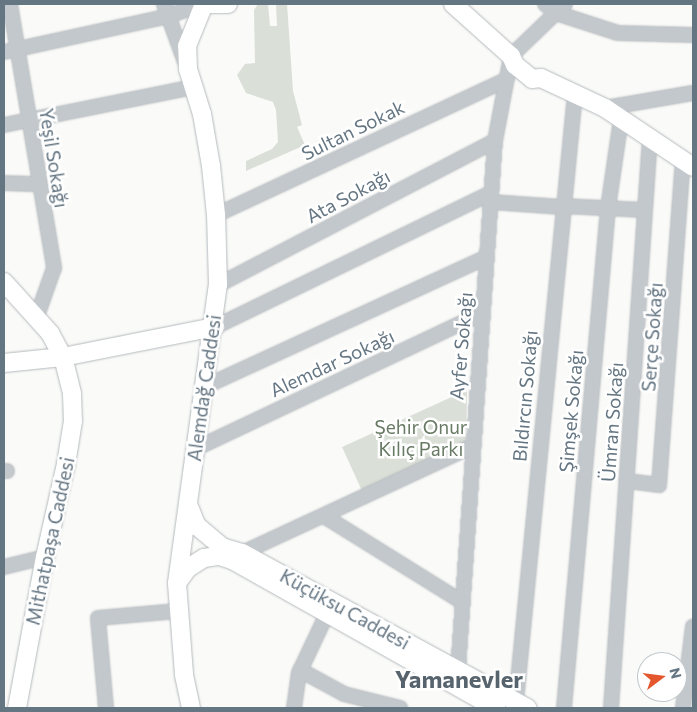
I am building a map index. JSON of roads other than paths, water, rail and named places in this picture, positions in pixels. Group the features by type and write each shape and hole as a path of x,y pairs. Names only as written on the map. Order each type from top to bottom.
{"main road":[{"path":"204,4 228,4"},
{"name":"Alemdağ Caddesi","path":"191,708 184,674 177,583 188,491 197,448 204,387 215,327 218,285 216,215 204,123 188,69 187,46 204,4"},
{"path":"453,4 511,56 521,58 537,70 541,78 605,108 688,164"},
{"path":"4,282 10,294 37,316 65,365"},
{"path":"4,370 65,365 215,327"},
{"path":"4,363 65,365"},
{"name":"Mithatpaşa Caddesi","path":"17,708 73,421 72,394 65,365"},
{"name":"Küçüksu Caddesi","path":"188,491 189,511 197,526 222,547 242,553 455,677 485,706"},
{"name":"Küçüksu Caddesi","path":"177,583 196,563 219,556 232,560 326,616 455,677 522,705"}],"street":[{"name":"Yeşil Sokağı","path":"10,4 38,184 54,268 37,316"},
{"path":"4,52 18,50 166,10 204,4"},
{"path":"545,4 560,8 618,33 693,35"},
{"path":"511,56 560,8"},
{"name":"Alemdağ Caddesi","path":"166,10 188,69"},
{"name":"Ayfer Sokağı","path":"455,677 482,313 488,257 495,141 511,56"},
{"name":"Sultan Sokak","path":"216,215 507,79"},
{"path":"4,125 29,123 194,87"},
{"path":"605,108 693,93"},
{"name":"Bıldırcın Sokağı","path":"522,705 562,206 575,94"},
{"path":"668,97 693,98"},
{"name":"Şimşek Sokağı","path":"564,708 608,208 621,118"},
{"name":"Ümran Sokağı","path":"611,708 650,138"},
{"name":"Ata Sokağı","path":"218,285 495,141"},
{"name":"Serçe Sokağı","path":"627,481 659,485 688,164"},
{"path":"4,183 38,184"},
{"path":"215,327 491,198 562,206 646,210"},
{"path":"204,387 488,257"},
{"name":"Alemdar Sokağı","path":"197,448 482,313"},
{"path":"242,553 472,446"},
{"path":"324,516 462,602"},
{"path":"4,567 45,557"},
{"path":"106,708 98,618 178,610"},
{"path":"294,708 300,670 326,616"},
{"path":"682,708 693,627"},
{"path":"300,670 344,694 400,708"}],"district":[{"name":"Yamanevler","path":"459,679"}],"park label":[{"name":"Şehir Onur Kılıç Parkı","path":"421,438"}]}
